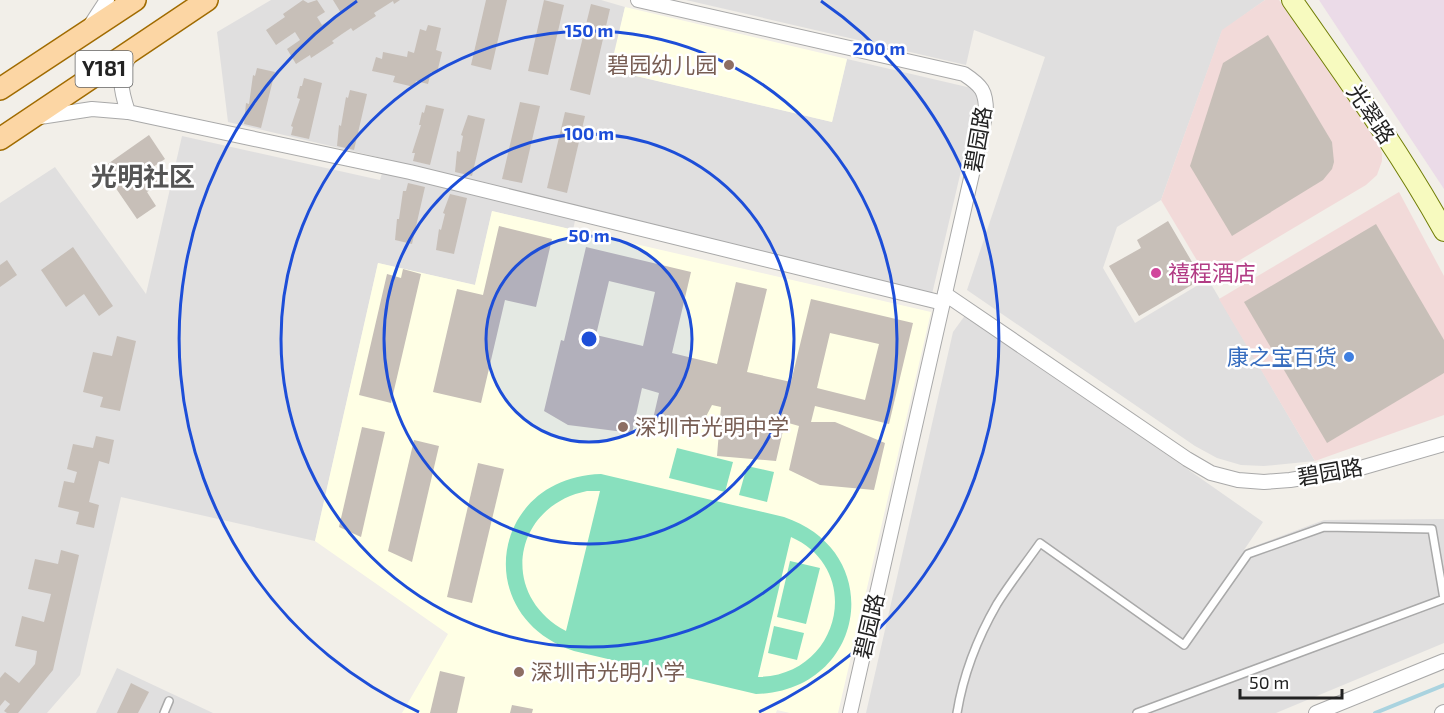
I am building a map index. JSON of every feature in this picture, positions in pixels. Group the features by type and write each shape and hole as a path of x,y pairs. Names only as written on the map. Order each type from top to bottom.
{"main road":[{"name":"Y181","path":"0,89 135,0"},
{"name":"Y181","path":"0,139 207,0"}],"street":[{"path":"85,33 107,0"},
{"name":"碧园路","path":"638,0 964,74 978,83 986,95 986,112 850,713"},
{"name":"光翠路","path":"1292,0 1384,130 1444,231"},
{"path":"128,112 121,90 122,71 133,50"},
{"path":"30,119 60,112 92,109 128,112 410,172 944,299"},
{"name":"碧园路","path":"944,299 1186,459 1211,473 1238,480 1264,482 1290,480 1357,469 1444,444"},
{"path":"1316,713 1444,660"}],"lane":[{"path":"957,713 967,672 981,637 998,603 1040,543 1184,645 1248,555 1324,527 1432,529 1444,599 1137,713"},
{"path":"164,713 169,701"}],"shaded area":[{"path":"271,0 601,0 625,7 611,70 832,122 847,59 980,90 932,294 577,211 573,230 492,211 475,285 378,263 315,541 121,497 80,675 47,713 0,713 0,203 55,167 146,294 182,136 380,180 386,159 228,122 217,32"},
{"path":"686,0 1265,0 1222,31 1161,200 1117,227 1103,268 1135,323 1208,279 1315,461 1264,466 1241,465 1217,458 1195,446 967,290 1045,57 974,30 966,65"},
{"path":"1265,0 1279,0 1378,140 1382,161 1377,175 1366,185 1208,279 1161,200 1222,30"},
{"path":"1319,0 1444,0 1444,189"},
{"name":"碧园幼儿园","path":"625,7 847,59 832,122 610,70"},
{"name":"康之宝百货","path":"1399,192 1444,276 1444,415 1315,461 1219,299"},
{"name":"深圳市光明中学","path":"492,211 931,312 838,713 790,713 777,710 776,713 402,713 448,634 315,541 378,263 475,285"},
{"path":"966,314 1263,522 1244,550 1324,520 1444,519 1444,643 1276,713 866,713 953,332"},
{"path":"117,668 213,713 96,713"}],"green space":[{"path":"677,448 733,462 725,492 669,478"},
{"path":"747,466 774,472 767,502 739,495"},
{"path":"601,474 784,517 817,535 839,559 850,588 850,618 841,646 821,670 793,687 756,694 574,651 541,633 518,609 507,580 507,550 516,522 536,498 564,481","holes":["587,491 600,491 566,631 544,615 530,596 523,575 523,553 530,532 543,514 562,500","791,537 814,552 829,573 835,596 833,619 824,641 808,659 786,672 758,677"]},
{"path":"790,561 820,568 806,624 777,617"},
{"path":"774,626 804,633 797,660 768,653"}],"building":[{"path":"303,0 308,3 317,0 325,12 317,17 322,25 341,13 333,0 400,0 394,4 393,1 353,31 351,28 332,41 334,43 311,58 310,55 296,64 287,49 300,40 295,32 276,45 266,30 285,17 283,14"},
{"path":"486,0 507,0 491,70 471,65"},
{"path":"544,0 564,5 548,75 528,71"},
{"path":"591,4 610,9 590,95 570,90"},
{"path":"428,25 441,28 436,50 442,52 437,73 431,72 428,84 416,81 414,87 393,82 395,76 372,71 376,57 382,59 383,52 407,57 408,51 414,53 420,29 426,31"},
{"path":"1268,35 1332,142 1334,162 1332,169 1323,180 1232,236 1190,166 1223,63"},
{"path":"257,68 275,72 261,128 244,124 246,103 249,104 253,75 255,76"},
{"path":"304,78 322,83 309,139 291,135 293,127 291,126 300,99 297,98"},
{"path":"350,90 367,94 354,150 337,146 339,125 341,126 346,97 348,98"},
{"path":"520,102 540,106 522,183 502,179"},
{"path":"426,105 444,109 430,165 413,161 415,153 412,153 421,125 419,125 422,112 424,113"},
{"path":"565,112 585,116 567,193 547,188"},
{"path":"468,115 485,119 472,176 455,172 457,151 460,152 463,136 461,135"},
{"path":"149,135 165,159 153,167 163,181 147,192 156,206 137,219 102,168"},
{"path":"408,183 425,187 412,244 395,240 403,191 406,191"},
{"path":"450,194 467,198 454,254 436,250 439,229 441,230 445,214 443,213"},
{"name":"禧程酒店","path":"1168,221 1202,279 1139,316 1109,266 1141,248 1137,240"},
{"name":"康之宝百货","path":"1376,224 1444,340 1444,373 1327,443 1244,302"},
{"path":"499,226 552,239 536,307 505,300 481,403 433,392 457,289 483,295"},
{"path":"73,247 113,306 99,316 84,294 66,307 41,270"},
{"path":"586,247 691,272 672,353 717,364 736,282 767,289 747,372 791,382 811,299 913,323 889,424 815,406 811,422 835,422 885,443 874,490 820,485 789,470 799,426 785,422 776,461 717,456 721,407 712,405 699,430 653,419 659,393 642,388 632,433 568,425 544,411 561,340 564,341","holes":["609,281 655,292 643,346 596,335","830,333 879,344 865,400 817,388"]},
{"path":"7,260 17,275 0,287 0,265"},
{"path":"403,269 421,274 391,403 359,395 387,274 401,278"},
{"path":"117,336 136,341 120,411 100,407 103,397 83,392 93,352 112,356"},
{"path":"362,427 385,432 361,537 339,527"},
{"path":"96,436 114,440 109,464 99,461 89,502 99,505 94,528 76,524 79,512 58,507 64,481 74,483 77,472 67,469 73,444 93,448"},
{"path":"414,440 439,446 412,562 388,551"},
{"path":"478,463 504,469 472,603 447,597"},
{"path":"61,550 79,555 53,670 18,713 7,713 4,711 10,704 5,700 0,706 0,678 5,672 19,683 35,664 37,651 15,646 22,616 44,622 51,594 28,589 35,559 58,564"},
{"path":"440,671 465,677 457,713 430,713"},
{"path":"131,683 149,692 138,713 117,713"},
{"path":"512,705 533,709 532,713 510,713"}],"waterway":[{"path":"1375,713 1444,685"}],"place":[{"name":"碧园幼儿园","path":"729,65"},
{"name":"禧程酒店","path":"1156,273"},
{"name":"康之宝百货","path":"1349,357"},
{"name":"深圳市光明中学","path":"623,427"},
{"name":"深圳市光明小学","path":"519,672"}],"district":[{"name":"光明社区","path":"143,177"}]}
